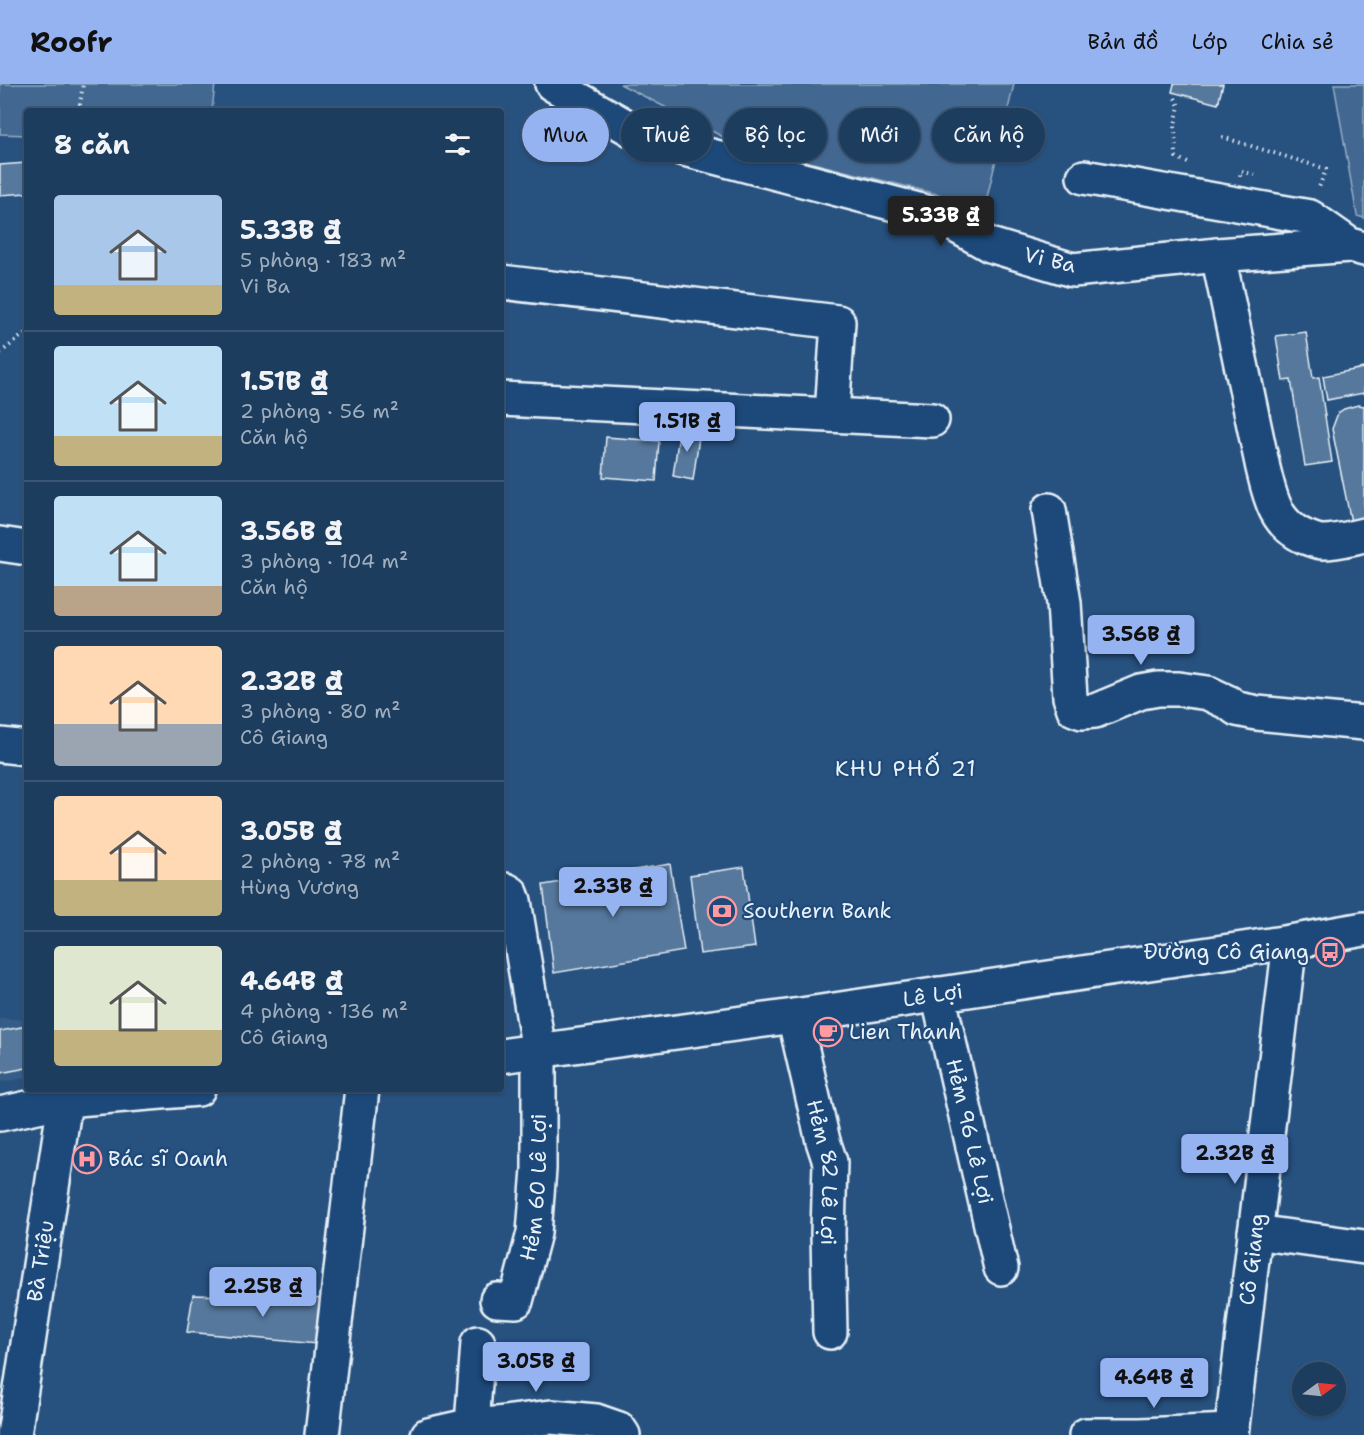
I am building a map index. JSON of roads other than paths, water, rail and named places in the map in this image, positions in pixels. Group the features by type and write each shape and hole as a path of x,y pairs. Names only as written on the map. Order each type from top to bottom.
{"street":[{"name":"Vi Ba","path":"552,84 650,140 937,215 990,245 1073,270 1218,255 1357,247"},
{"path":"1084,177 1310,217 1357,247"},
{"path":"1218,255 1270,500 1290,529 1319,542 1334,542 1364,535"},
{"path":"504,282 838,322 832,415"},
{"path":"504,399 932,420"},
{"path":"1049,510 1064,603 1070,697 1074,709 1082,712 1095,711 1141,692 1179,689 1208,693 1238,709 1257,713 1364,723"},
{"path":"0,544 24,548"},
{"path":"0,746 24,748"},
{"path":"504,890 511,892 514,901 539,1051"},
{"name":"Lê Lợi","path":"504,1056 794,1016 1364,929"},
{"name":"Cô Giang","path":"1231,1433 1290,942"},
{"name":"Hẻm 96 Lê Lợi","path":"938,994 1001,1268"},
{"name":"Hẻm 82 Lê Lợi","path":"794,1016 830,1162 828,1233 830,1332"},
{"name":"Hẻm 60 Lê Lợi","path":"497,1300 516,1301 534,1233 539,1169 539,1051"},
{"path":"0,1114 66,1094 119,1092"},
{"path":"331,1433 362,1092"},
{"name":"Bà Triệu","path":"14,1435 66,1094"},
{"path":"1255,1232 1364,1247"},
{"path":"472,1425 478,1343"},
{"path":"428,1435 472,1425 551,1417 596,1421 619,1429 623,1435"},
{"path":"1086,1435 1231,1433"}],"place":[{"name":"Southern Bank","path":"722,911"},
{"name":"Đường Cô Giang","path":"1330,952"},
{"name":"Lien Thanh","path":"828,1032"},
{"name":"Bác sĩ Oanh","path":"87,1159"}],"district":[{"name":"KHU PHỐ 21","path":"906,768"}]}
